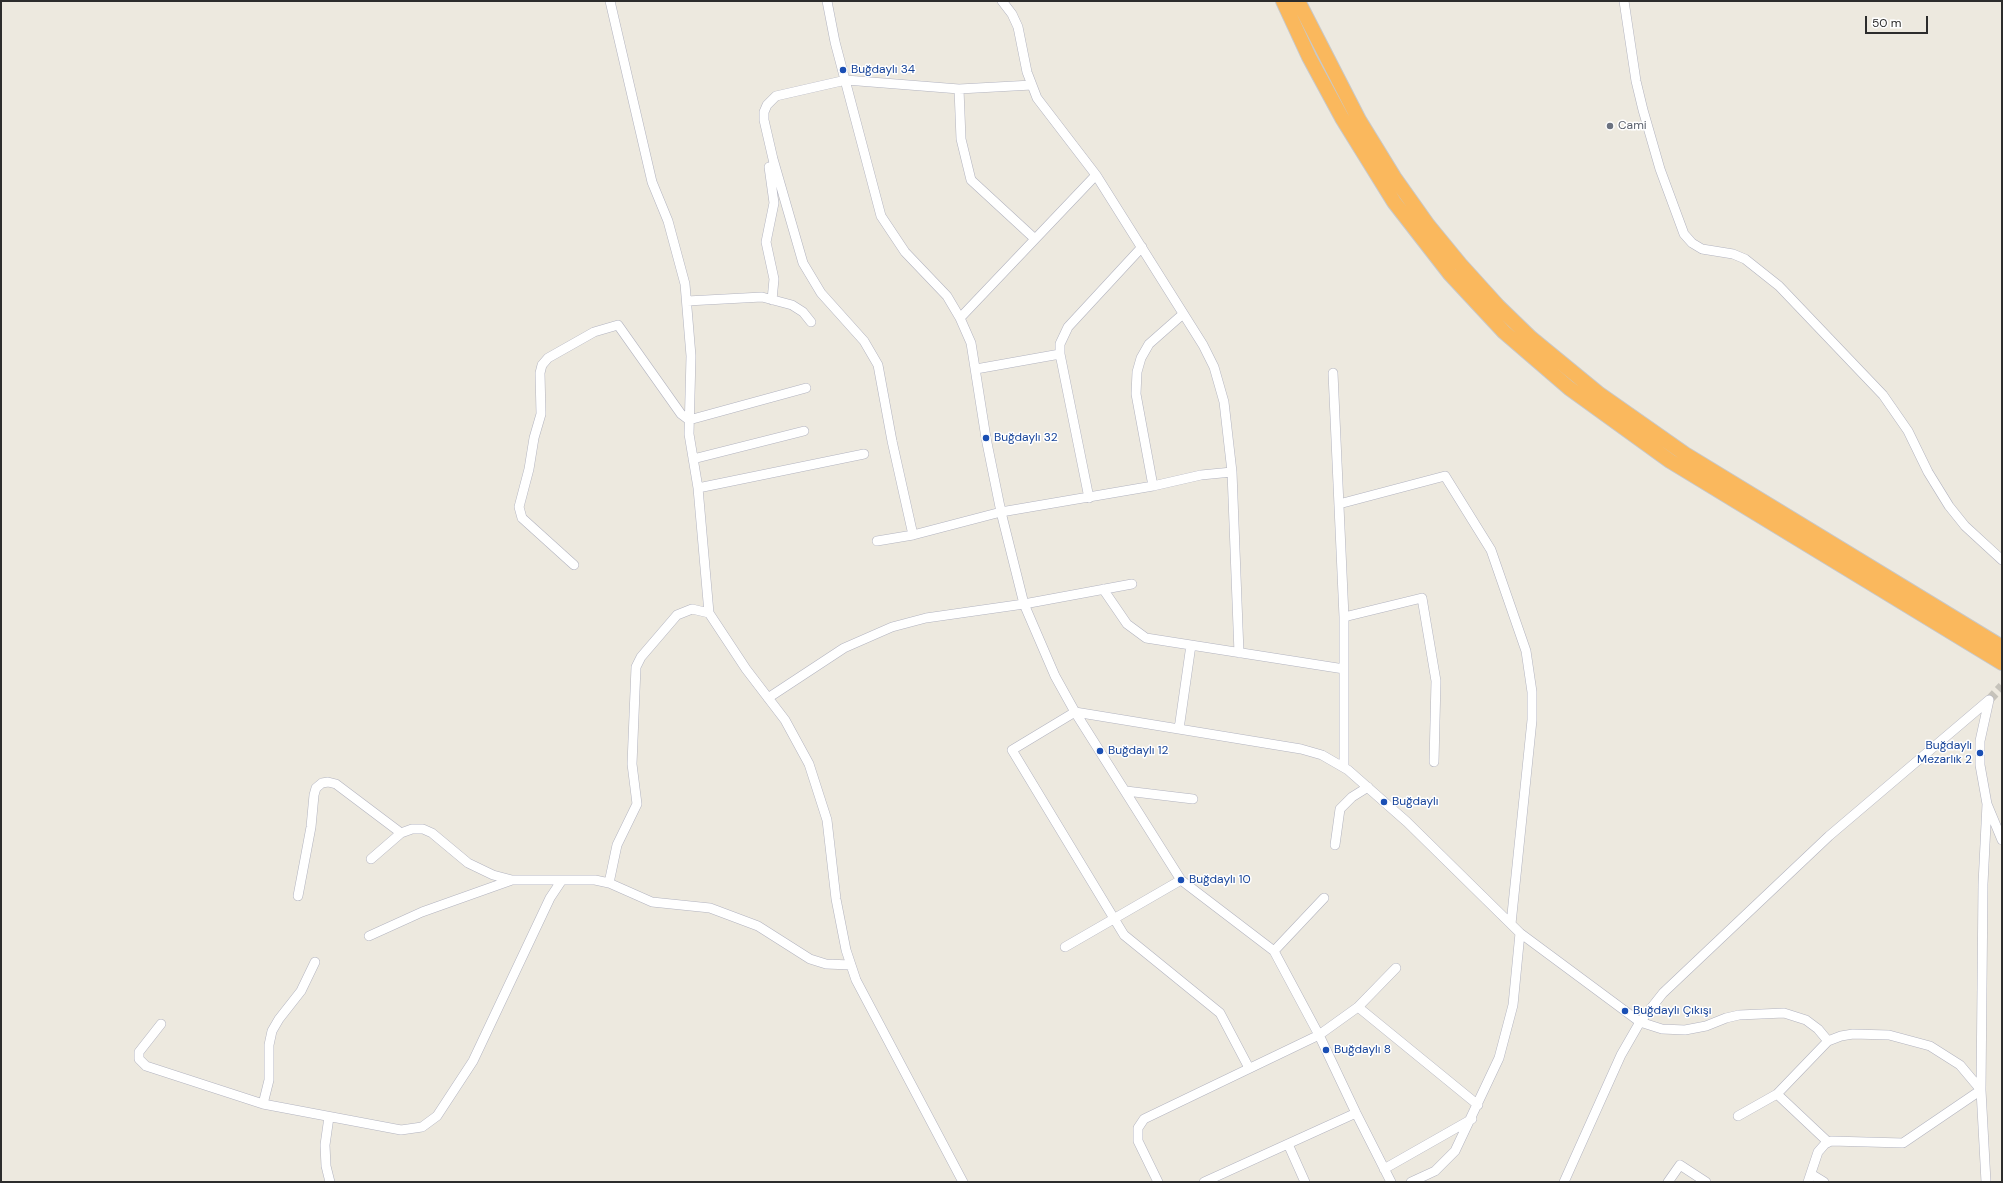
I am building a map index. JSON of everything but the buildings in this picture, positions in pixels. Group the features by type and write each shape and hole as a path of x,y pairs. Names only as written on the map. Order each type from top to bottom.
{"highway":[{"path":"1283,1 1309,57 1339,112 1394,202 1450,274 1486,313 1520,346 1592,406 1670,461 2002,663"},
{"path":"1298,1 1359,120 1394,177 1428,225 1460,264 1498,306 1531,338 1598,393 1685,454 2002,647"}],"street":[{"path":"610,1 652,182 675,241 687,301 691,356 689,434 698,488 709,612 739,659 784,720 800,747 822,801 827,820 836,899 851,965 863,995 963,1182"},
{"path":"827,1 835,42 881,216 904,252 939,286 960,318 971,343 986,438 1002,512 1024,604 1044,653 1075,712 1181,880 1274,951 1319,1035 1391,1182"},
{"path":"1002,1 1012,14 1018,27 1023,60 1032,85 1045,109 1096,175 1203,344 1218,378 1224,402 1232,472 1239,653"},
{"path":"1624,1 1636,81 1643,110 1662,176 1684,234 1692,243 1702,249 1733,254 1745,258 1779,286 1883,395 1908,431 1928,472 1949,506 1965,526 2002,560"},
{"path":"913,535 892,441 878,365 864,341 821,293 807,272 800,254 773,160 764,120 765,108 769,101 776,96 846,80 959,89 1032,85"},
{"path":"959,89 961,140 971,180 1035,239"},
{"path":"772,300 774,279 766,242 774,203 769,165 773,160"},
{"path":"960,318 1096,175"},
{"path":"1088,498 1060,354 1062,338 1068,327 1142,247"},
{"path":"687,301 762,297 797,308 811,322"},
{"path":"1153,486 1136,394 1137,372 1141,358 1149,344 1183,314"},
{"path":"574,565 522,518 519,511 519,502 527,476 534,438 542,414 540,373 545,362 594,332 618,325 681,414 690,421"},
{"path":"976,369 1060,354"},
{"path":"1333,373 1344,617 1344,767"},
{"path":"690,421 806,388"},
{"path":"693,459 804,432"},
{"path":"698,488 864,454"},
{"path":"877,540 913,535 1002,512 1153,486 1201,475 1232,472"},
{"path":"1339,504 1445,476 1491,550 1526,651 1532,692 1532,720 1511,924"},
{"path":"768,698 844,648 881,631 926,618 1024,604 1132,584"},
{"path":"1103,589 1127,624 1146,638 1344,669"},
{"path":"1344,617 1422,598 1436,681 1434,762"},
{"path":"609,883 617,845 636,804 632,764 636,667 641,657 677,615 692,609 709,612"},
{"path":"1179,729 1191,645"},
{"path":"1564,1182 1621,1055 1640,1022 1675,980 1829,836 1989,700 1982,728 1980,753 1981,777 1987,804 2002,840"},
{"path":"1249,1068 1220,1013 1124,935 1012,750 1075,712 1312,751 1331,759 1344,767 1407,822 1520,933 1640,1022 1662,1028 1685,1030 1706,1026 1726,1018 1739,1015 1784,1013 1806,1020 1818,1029 1828,1041"},
{"path":"298,896 311,827 314,795 316,788 322,783 328,782 336,784 401,833"},
{"path":"1335,845 1340,810 1352,797 1368,787"},
{"path":"1126,791 1192,799"},
{"path":"1986,1182 1981,1090 1983,884 1987,804"},
{"path":"371,859 401,833 416,828 426,830 476,868 512,880 595,880 609,883 652,902 671,906 700,906 722,912 758,926 810,960 826,964 851,965"},
{"path":"369,936 422,912 512,880"},
{"path":"160,1024 139,1052 139,1060 143,1064 263,1104 408,1130 422,1127 437,1116 472,1061 550,898 562,880"},
{"path":"1065,947 1181,880"},
{"path":"1274,951 1324,898"},
{"path":"1411,1182 1435,1171 1455,1151 1472,1119 1499,1058 1513,1005 1520,933"},
{"path":"263,1104 269,1080 269,1045 272,1031 301,991 315,962"},
{"path":"1158,1182 1138,1141 1137,1132 1141,1123 1148,1116 1319,1035 1358,1007 1396,968"},
{"path":"1358,1007 1478,1105"},
{"path":"1738,1116 1778,1094 1828,1041 1841,1036 1865,1034 1889,1035 1916,1041 1936,1049 1952,1058 1968,1073 1981,1090"},
{"path":"1778,1094 1828,1142 1903,1143 1981,1090"},
{"path":"1204,1182 1356,1113"},
{"path":"329,1117 325,1145 326,1166 330,1182"},
{"path":"1384,1168 1472,1119"},
{"path":"1824,1182 1810,1178 1818,1152 1828,1142"},
{"path":"1288,1144 1305,1182"},
{"path":"1668,1182 1680,1165 1706,1182"}],"tunnel":[{"path":"1989,700 2002,686"}],"place":[{"name":"Buğdaylı 34","path":"843,70"},
{"name":"Cami","path":"1610,126"},
{"name":"Buğdaylı 32","path":"986,438"},
{"name":"Buğdaylı 12","path":"1100,751"},
{"name":"Buğdaylı Mezarlık 2","path":"1980,753"},
{"name":"Buğdaylı","path":"1384,802"},
{"name":"Buğdaylı 10","path":"1181,880"},
{"name":"Buğdaylı Çıkışı","path":"1625,1011"},
{"name":"Buğdaylı 8","path":"1326,1050"}]}
